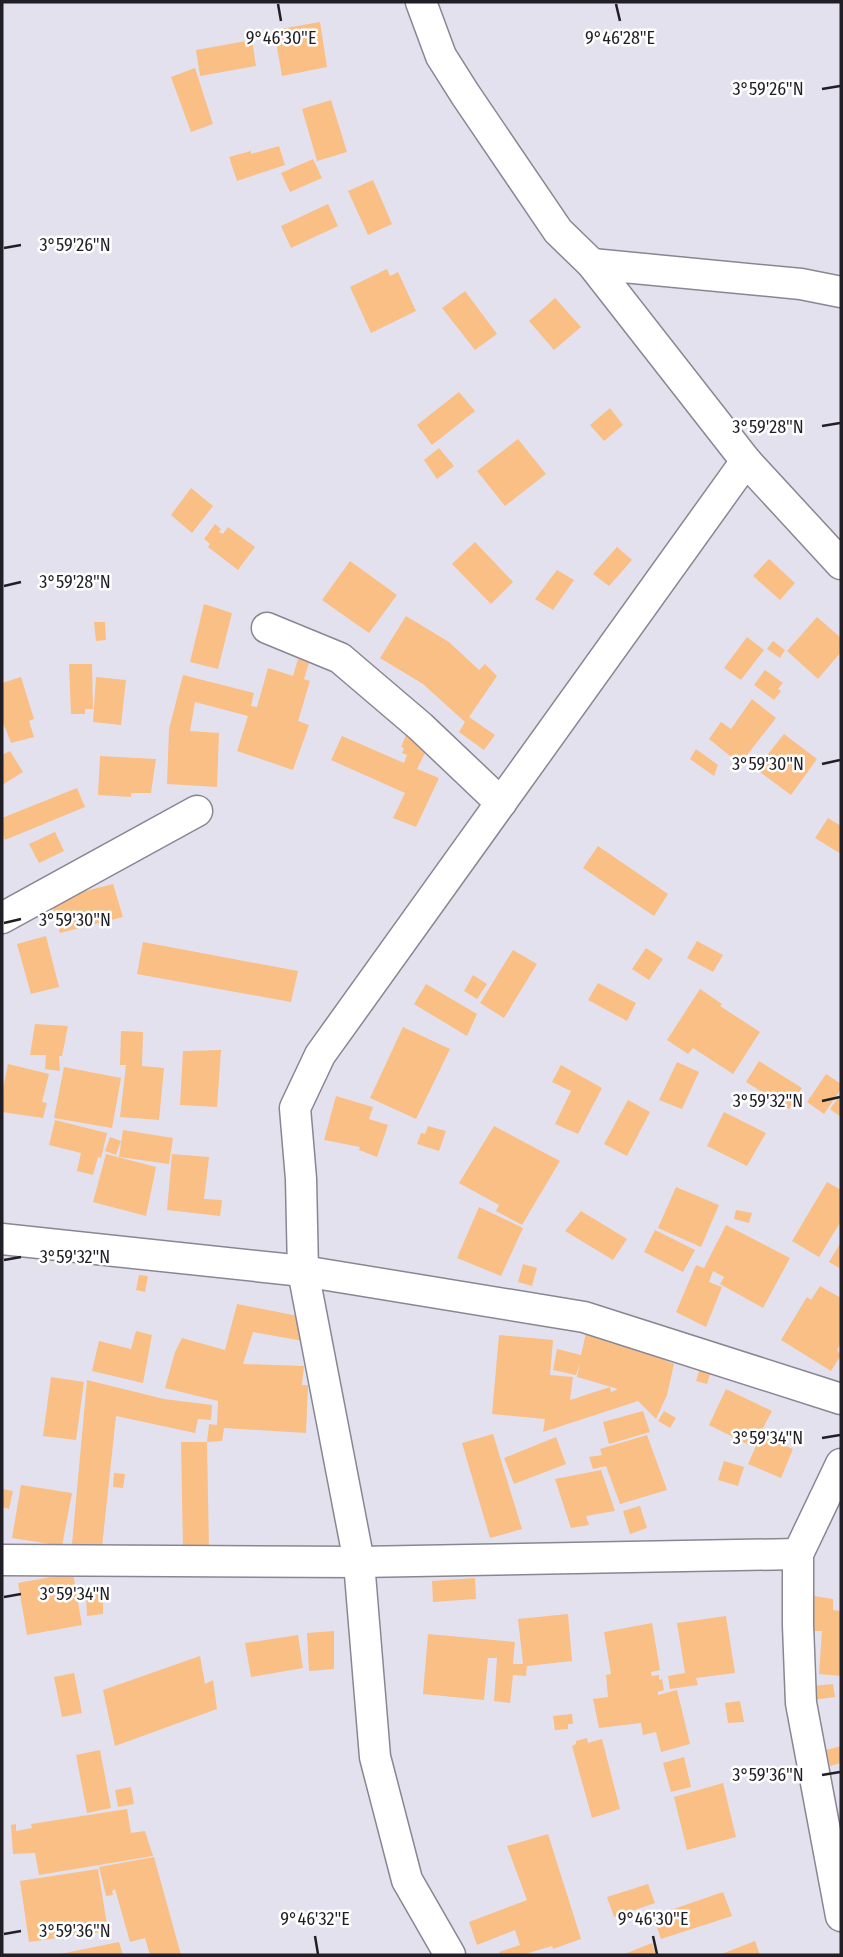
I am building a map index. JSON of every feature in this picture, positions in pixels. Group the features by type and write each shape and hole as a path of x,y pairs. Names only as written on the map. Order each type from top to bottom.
{"street":[{"path":"421,2 441,56 558,231 592,264 746,461 841,564"},
{"path":"592,264 802,284 841,292"},
{"path":"450,1955 407,1880 375,1757 359,1562 303,1271 301,1179 295,1108 320,1055 746,461"},
{"path":"267,628 340,658 421,727 501,803"},
{"path":"2,918 197,811"},
{"path":"2,1239 303,1271 595,1320 841,1399"},
{"path":"841,1464 798,1554 801,1703 841,1911"},
{"path":"2,1560 359,1562 798,1554"}],"building":[{"path":"320,22 327,67 282,76 274,30"},
{"path":"252,40 256,66 200,76 196,50"},
{"path":"195,68 213,124 191,132 171,77"},
{"path":"331,100 347,152 317,161 302,109"},
{"path":"279,146 285,165 237,181 229,157"},
{"path":"313,159 322,178 290,192 281,173"},
{"path":"373,180 392,224 368,235 348,191"},
{"path":"328,204 338,226 291,248 281,226"},
{"path":"387,269 390,276 398,272 416,311 371,333 350,287"},
{"path":"465,291 497,334 475,350 442,308"},
{"path":"555,298 581,327 554,350 529,321"},
{"path":"459,392 475,411 432,445 417,425"},
{"path":"610,408 623,425 604,441 590,425"},
{"path":"518,439 546,474 505,506 477,471"},
{"path":"439,448 454,466 437,479 424,460"},
{"path":"191,488 213,506 192,533 171,515"},
{"path":"215,524 221,529 219,532 223,534 228,527 255,547 238,570 208,547 210,544 204,539"},
{"path":"475,542 513,582 491,604 452,564"},
{"path":"617,547 632,560 609,586 593,574"},
{"path":"769,559 795,583 780,600 753,576"},
{"path":"350,561 397,595 369,633 322,600"},
{"path":"557,570 574,580 553,610 535,599"},
{"path":"204,604 232,613 218,669 190,662"},
{"path":"406,616 449,642 479,670 485,664 497,676 469,717 495,735 484,750 459,732 465,722 423,684 380,658"},
{"path":"817,617 841,638 841,652 818,679 787,651"},
{"path":"94,622 105,622 106,640 96,641"},
{"path":"747,637 764,650 741,680 724,668"},
{"path":"773,641 785,650 780,658 767,649"},
{"path":"298,659 309,663 304,679 310,681 298,721 309,725 293,770 237,751 248,716 195,702 190,731 219,733 217,787 167,784 169,729 183,675 254,693 251,706 257,707 268,668 293,676"},
{"path":"69,664 92,664 93,709 85,709 85,714 71,714"},
{"path":"765,670 783,683 774,700 754,685"},
{"path":"21,677 34,719 29,721 34,737 11,743 2,720 2,683"},
{"path":"96,677 126,680 121,725 93,722"},
{"path":"752,699 776,718 740,764 709,739 721,722 731,729"},
{"path":"409,728 431,741 417,769 439,778 416,827 393,818 405,793 331,760 342,736 404,763 407,755 402,753 404,748 401,747"},
{"path":"784,734 817,759 791,795 756,769"},
{"path":"696,749 718,765 714,776 690,759"},
{"path":"10,751 23,772 2,785 2,755"},
{"path":"100,756 156,759 151,793 131,793 131,797 98,795"},
{"path":"77,788 85,807 5,840 2,818"},
{"path":"828,818 841,826 841,854 815,838"},
{"path":"55,832 64,851 39,863 29,844"},
{"path":"598,846 668,894 654,916 583,868"},
{"path":"113,884 123,917 60,933 51,900"},
{"path":"46,936 59,987 31,994 17,944"},
{"path":"697,941 723,955 713,972 687,958"},
{"path":"143,942 298,971 291,1002 137,974"},
{"path":"646,948 663,959 649,980 632,969"},
{"path":"513,950 537,964 504,1018 480,1003"},
{"path":"473,975 487,984 477,999 464,991"},
{"path":"598,983 636,1003 627,1021 588,1000"},
{"path":"426,984 477,1014 467,1036 414,1004"},
{"path":"700,989 722,1004 720,1006 760,1032 733,1074 693,1048 688,1054 667,1040"},
{"path":"35,1024 68,1026 62,1056 59,1056 60,1071 45,1069 46,1055 30,1055"},
{"path":"403,1027 450,1049 416,1119 370,1098"},
{"path":"121,1031 143,1032 142,1066 164,1068 159,1120 120,1117 126,1065 120,1065"},
{"path":"221,1050 217,1107 180,1105 183,1051"},
{"path":"759,1061 802,1088 789,1109 746,1082"},
{"path":"677,1062 699,1072 682,1109 659,1100"},
{"path":"8,1064 49,1074 42,1102 47,1103 43,1118 2,1112 2,1094"},
{"path":"561,1065 602,1088 578,1134 555,1124 571,1091 552,1082"},
{"path":"64,1067 121,1078 112,1128 54,1118"},
{"path":"826,1074 841,1084 841,1089 824,1114 807,1102"},
{"path":"841,1094 841,1117 830,1109"},
{"path":"336,1096 373,1107 369,1119 388,1125 377,1157 359,1150 360,1147 324,1140"},
{"path":"628,1100 650,1112 627,1156 604,1144"},
{"path":"724,1112 766,1133 747,1166 707,1146"},
{"path":"55,1120 107,1133 101,1158 98,1157 93,1175 77,1171 81,1153 49,1145"},
{"path":"428,1126 446,1131 439,1151 417,1144 421,1133 425,1134"},
{"path":"494,1126 560,1161 522,1225 496,1211 499,1205 459,1183"},
{"path":"123,1130 173,1138 169,1164 119,1157"},
{"path":"110,1137 121,1141 116,1155 105,1151"},
{"path":"106,1154 156,1167 146,1216 93,1202"},
{"path":"172,1154 209,1157 204,1199 222,1200 220,1216 167,1210"},
{"path":"827,1182 841,1190 841,1221 819,1257 792,1241"},
{"path":"676,1187 719,1205 701,1247 658,1228"},
{"path":"479,1207 523,1228 501,1276 457,1258"},
{"path":"736,1210 752,1213 749,1223 734,1219"},
{"path":"581,1211 627,1239 613,1260 565,1231"},
{"path":"726,1225 790,1258 763,1308 720,1284 724,1277 713,1271 709,1282 722,1287 706,1327 676,1312 696,1265 704,1268"},
{"path":"655,1230 695,1250 683,1272 644,1252"},
{"path":"841,1242 841,1269 829,1262"},
{"path":"523,1264 537,1268 532,1286 518,1282"},
{"path":"139,1275 148,1276 145,1292 136,1290"},
{"path":"820,1286 841,1298 841,1343 837,1350 841,1355 831,1371 781,1340 807,1297 811,1300"},
{"path":"237,1304 303,1317 309,1342 253,1332 243,1364 304,1366 302,1385 308,1385 306,1433 224,1428 222,1441 207,1442 209,1424 217,1425 218,1401 165,1388 175,1352 182,1338 225,1350"},
{"path":"136,1331 152,1335 143,1383 92,1371 99,1341 131,1349"},
{"path":"586,1333 649,1351 648,1353 674,1364 667,1395 656,1419 638,1401 543,1432 545,1419 492,1414 499,1335 553,1340 550,1375 573,1377 570,1400 610,1387 611,1392 618,1389 577,1377 580,1363 576,1375 553,1370 557,1349 581,1355"},
{"path":"700,1368 711,1371 707,1384 696,1381"},
{"path":"51,1377 84,1382 76,1440 43,1436"},
{"path":"87,1380 164,1399 212,1405 211,1420 198,1419 195,1433 116,1416 102,1547 72,1544"},
{"path":"726,1389 772,1411 753,1447 709,1425"},
{"path":"643,1411 650,1432 609,1444 603,1422"},
{"path":"664,1411 676,1418 670,1428 658,1421"},
{"path":"493,1434 522,1529 490,1538 462,1443"},
{"path":"647,1435 667,1490 620,1504 606,1466 593,1469 589,1457 602,1455 600,1449"},
{"path":"761,1435 793,1449 781,1478 748,1464"},
{"path":"556,1437 566,1464 514,1484 504,1458"},
{"path":"181,1442 207,1442 209,1549 183,1550"},
{"path":"724,1461 744,1467 738,1486 718,1480"},
{"path":"601,1470 615,1511 586,1516 589,1525 571,1528 555,1479"},
{"path":"114,1473 125,1474 123,1488 113,1487"},
{"path":"21,1485 72,1493 62,1546 12,1538"},
{"path":"2,1489 13,1491 9,1509 2,1507"},
{"path":"640,1506 647,1528 630,1534 623,1511"},
{"path":"73,1573 82,1625 27,1635 18,1583"},
{"path":"475,1578 476,1599 433,1602 432,1581"},
{"path":"103,1593 103,1614 87,1616 86,1595"},
{"path":"814,1596 833,1599 833,1610 841,1611 841,1676 819,1674 822,1631 813,1631"},
{"path":"568,1614 572,1661 527,1666 526,1676 513,1675 510,1703 494,1701 497,1658 488,1658 484,1700 423,1694 428,1634 515,1642 513,1664 523,1664 518,1619"},
{"path":"726,1616 735,1673 696,1678 698,1685 670,1689 668,1676 685,1673 677,1623"},
{"path":"652,1623 660,1670 651,1672 652,1676 659,1675 659,1680 662,1679 664,1690 658,1692 658,1695 677,1690 690,1744 661,1752 656,1732 643,1735 641,1723 599,1728 593,1699 608,1697 606,1675 611,1674 604,1632"},
{"path":"334,1631 334,1669 309,1671 307,1633"},
{"path":"298,1635 303,1668 251,1677 245,1643"},
{"path":"200,1656 205,1684 213,1680 217,1709 115,1746 103,1690"},
{"path":"74,1673 82,1713 62,1717 54,1677"},
{"path":"833,1684 835,1697 813,1700 812,1686"},
{"path":"740,1701 744,1722 728,1723 725,1703"},
{"path":"572,1714 573,1724 568,1724 568,1729 555,1730 553,1716"},
{"path":"587,1738 588,1743 602,1739 620,1809 592,1818 572,1746 576,1741"},
{"path":"841,1746 841,1763 830,1766 826,1750"},
{"path":"100,1750 111,1808 87,1813 76,1755"},
{"path":"684,1757 691,1787 671,1792 663,1763"},
{"path":"723,1783 736,1837 687,1850 674,1797"},
{"path":"131,1787 134,1804 118,1807 115,1790"},
{"path":"127,1809 131,1833 145,1831 153,1856 39,1875 35,1853 13,1854 11,1825 16,1824 16,1831 32,1828 31,1824"},
{"path":"548,1834 581,1939 553,1949 552,1946 522,1955 500,1955 499,1952 520,1945 515,1930 477,1945 469,1922 527,1900 507,1846"},
{"path":"154,1857 181,1955 150,1955 145,1938 130,1942 115,1889 112,1891 113,1895 106,1896 99,1867"},
{"path":"98,1869 108,1931 29,1942 20,1881"},
{"path":"648,1884 655,1903 614,1917 607,1897"},
{"path":"723,1892 732,1916 661,1939 653,1916"},
{"path":"755,1941 760,1955 719,1955"},
{"path":"119,1942 123,1955 60,1955 60,1954"},
{"path":"652,1943 656,1955 622,1955"}]}
